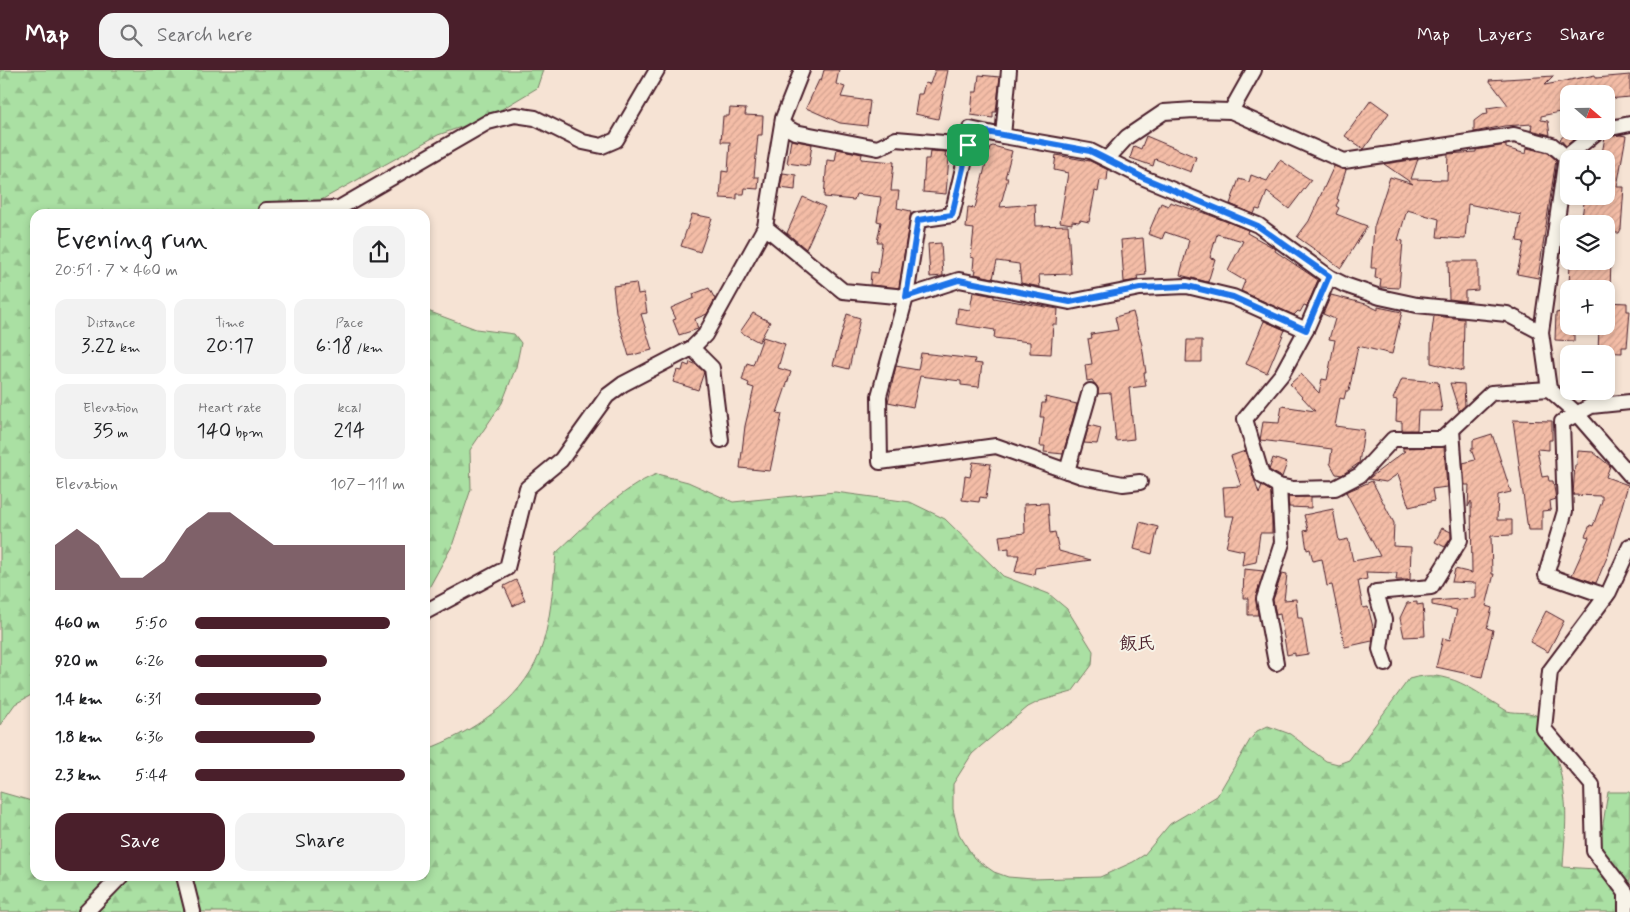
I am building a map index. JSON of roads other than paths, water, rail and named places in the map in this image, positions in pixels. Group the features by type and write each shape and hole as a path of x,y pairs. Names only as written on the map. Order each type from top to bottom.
{"street":[{"path":"302,209 339,208 488,122 515,115 536,118 583,142 602,146 616,140 657,70"},
{"path":"430,609 507,568 527,488 561,460 606,396 623,384 692,348 705,335 764,227 782,125 802,70"},
{"path":"1003,136 1009,70"},
{"path":"1231,111 1254,70"},
{"path":"1107,159 1127,136 1164,112 1194,110 1231,111 1344,160 1514,135 1552,144 1560,151"},
{"path":"1615,127 1630,124"},
{"path":"782,125 795,132 878,148 896,139 968,145"},
{"path":"1140,482 1123,484 1067,471 996,446 880,462 879,396 906,297 918,220 952,215 970,129 1090,151 1144,178 1258,226 1329,276 1345,285 1380,297 1417,305 1507,314 1542,332"},
{"path":"1575,150 1587,140"},
{"path":"1560,201 1542,332 1549,389 1576,413 1630,476"},
{"path":"764,227 843,291 906,297 959,280 1070,302 1140,288 1187,286 1233,297 1306,330"},
{"path":"1329,276 1306,330 1282,374 1245,418 1262,476 1279,486 1293,489 1335,488 1360,475 1393,439 1442,439 1491,392 1549,389"},
{"path":"692,348 712,368 721,440"},
{"path":"1067,471 1090,391"},
{"path":"1606,596 1546,575 1565,511 1562,422 1591,406 1630,402"},
{"path":"1385,664 1380,649 1384,620 1376,592 1431,587 1460,540 1452,430"},
{"path":"1276,663 1264,599 1282,542 1279,486"},
{"path":"1626,912 1626,893 1594,851 1592,785 1544,729 1550,671 1606,596 1630,546"},
{"path":"86,912 116,881"},
{"path":"185,881 193,912"}],"district":[{"name":"飯氏","path":"1137,644"}]}
